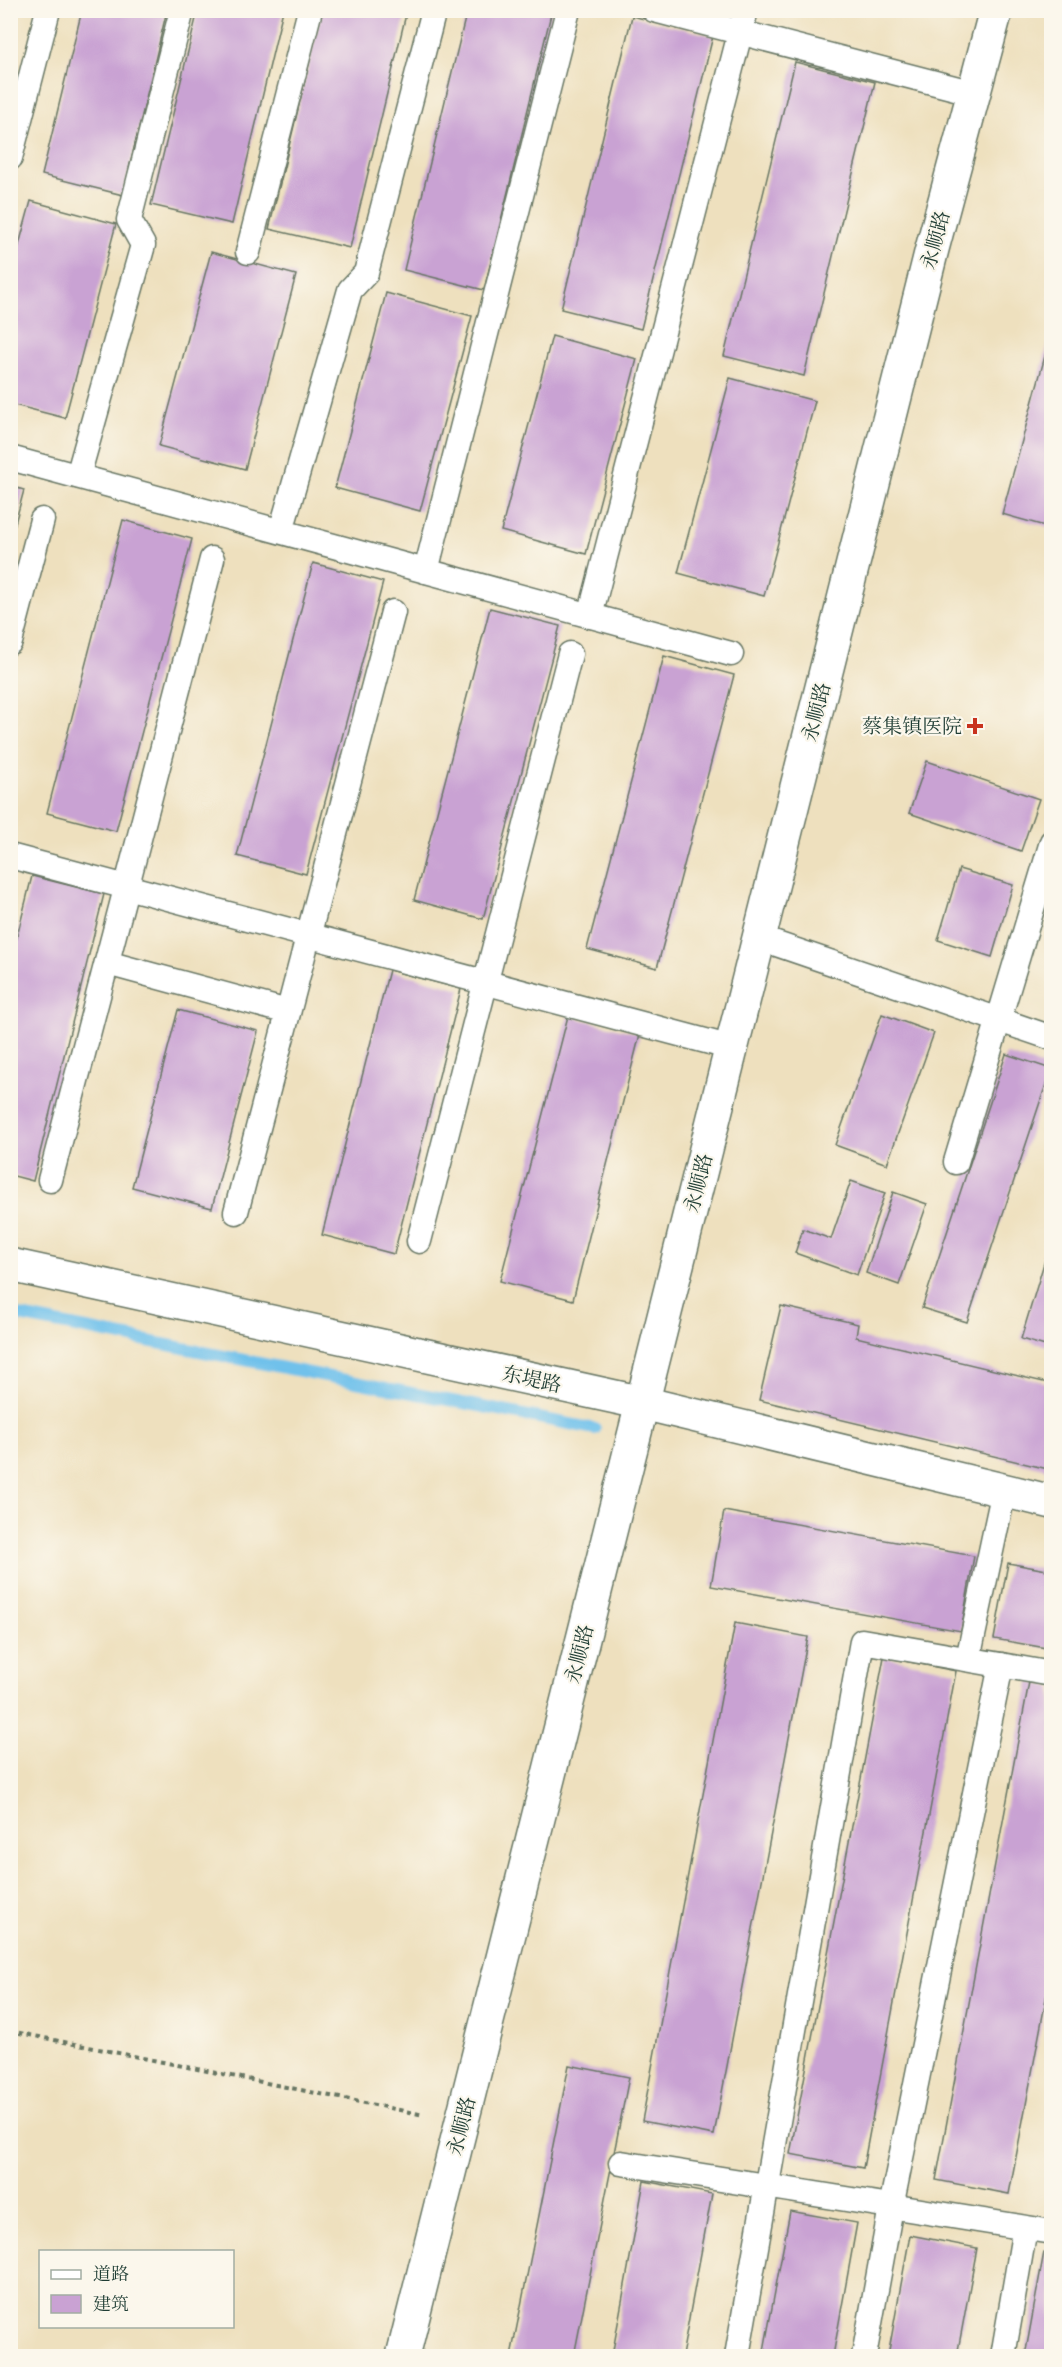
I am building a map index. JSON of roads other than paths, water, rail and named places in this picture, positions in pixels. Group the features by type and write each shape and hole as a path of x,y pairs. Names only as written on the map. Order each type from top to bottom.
{"street":[{"name":"永顺路","path":"403,2356 932,249 996,10"},
{"name":"东堤路","path":"10,1265 642,1403 1052,1502"}],"lane":[{"path":"10,158 48,10"},
{"path":"78,476 143,245 129,220 182,10"},
{"path":"248,252 310,10"},
{"path":"281,531 350,290 366,273 434,10"},
{"path":"426,571 568,10"},
{"path":"654,10 743,22 974,93"},
{"path":"590,616 743,22"},
{"path":"10,458 731,654"},
{"path":"10,642 42,520"},
{"path":"50,1180 212,559"},
{"path":"236,1212 393,612"},
{"path":"420,1241 570,654"},
{"path":"956,1162 1052,842"},
{"path":"10,856 732,1048"},
{"path":"759,938 1052,1038"},
{"path":"107,963 288,1012"},
{"path":"968,1659 1004,1490"},
{"path":"737,2356 862,1641 1052,1674"},
{"path":"864,2356 891,2207 1001,1665"},
{"path":"621,2163 1051,2232"},
{"path":"1004,2356 1025,2228"}],"waterway":[{"path":"10,1314 595,1429"}],"place":[{"name":"蔡集镇医院","path":"975,726"}]}
